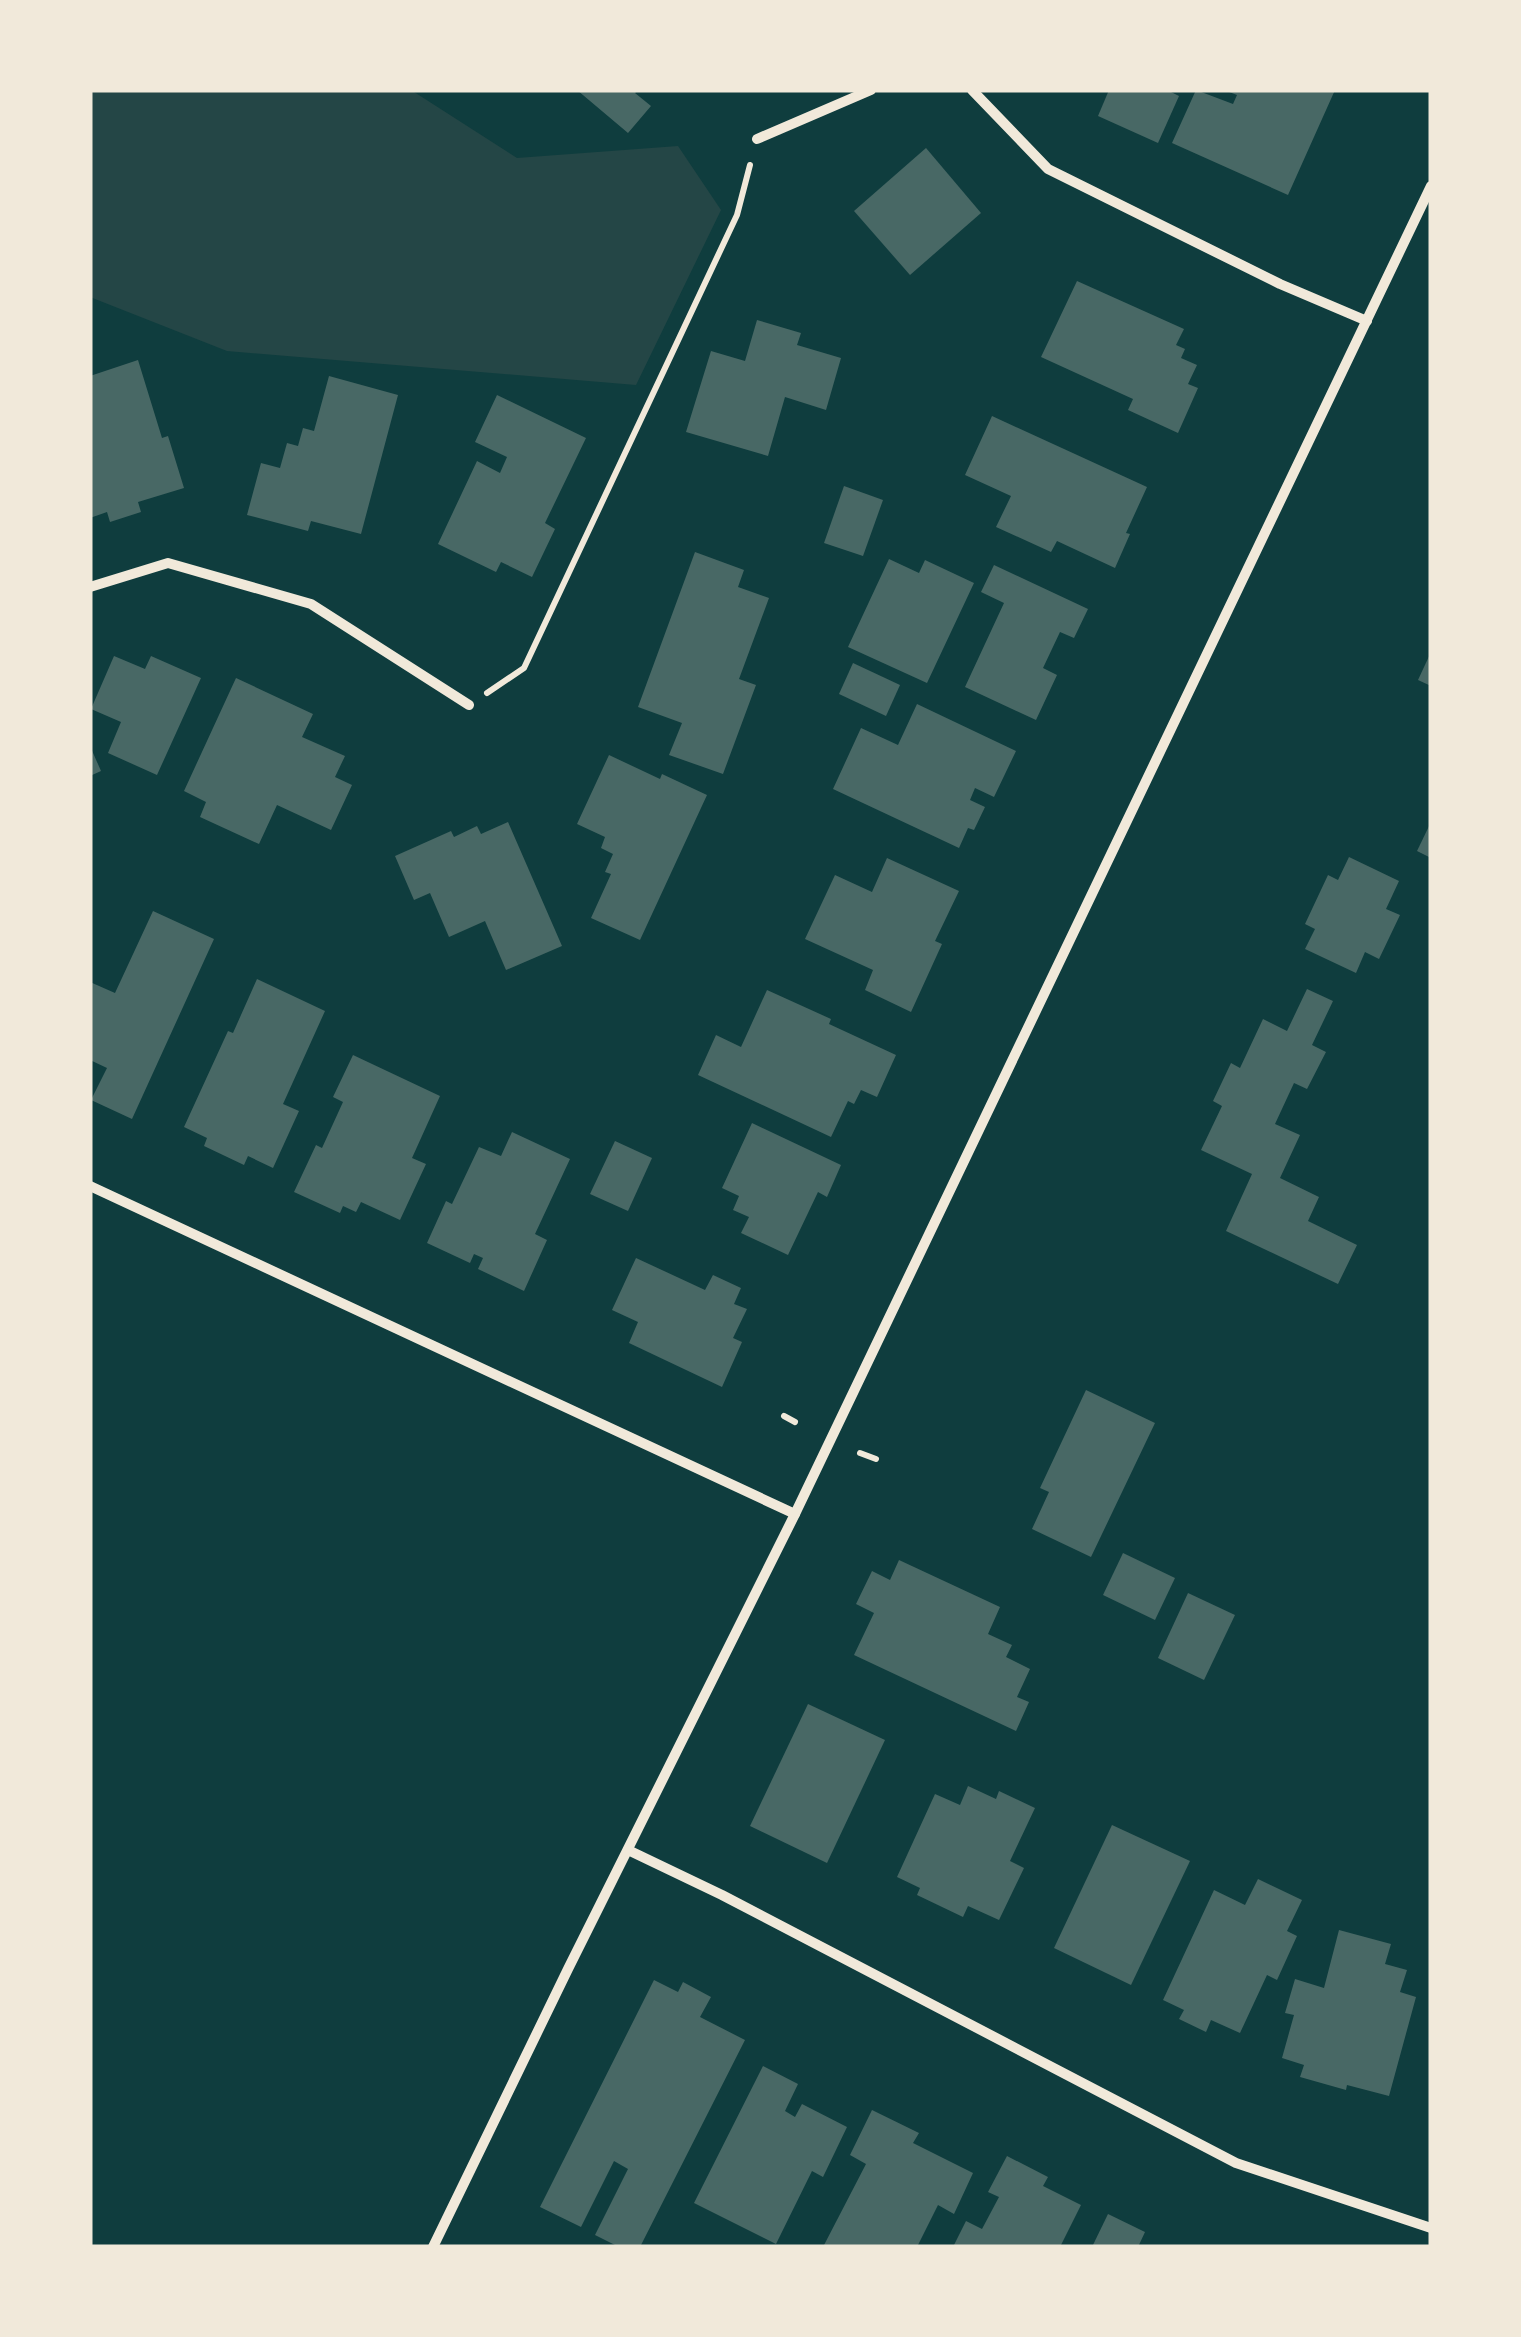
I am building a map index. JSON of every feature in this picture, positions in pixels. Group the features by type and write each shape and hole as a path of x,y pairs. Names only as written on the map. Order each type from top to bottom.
{"street":[{"path":"757,139 871,90"},
{"path":"972,90 1048,169 1280,284 1367,321"},
{"path":"433,2247 795,1514 1431,186"},
{"path":"90,587 168,563 310,604 469,705"},
{"path":"90,1186 795,1514"},
{"path":"628,1850 722,1895 1236,2163 1431,2228"}],"path":[{"path":"501,684 524,668 737,216 744,187"},
{"path":"784,1416 795,1422"},
{"path":"860,1453 876,1460"}],"shaded area":[{"path":"90,90 411,90 517,158 678,146 721,210 636,385 227,351 90,297"}],"building":[{"path":"577,90 638,90 635,93 651,106 628,133"},
{"path":"1109,90 1167,90 1179,96 1158,143 1098,116"},
{"path":"1196,90 1233,104 1237,95 1224,90 1335,90 1288,195 1172,143"},
{"path":"926,148 981,213 910,275 854,211"},
{"path":"1077,281 1184,329 1176,345 1185,349 1181,358 1197,365 1188,384 1198,388 1178,433 1128,410 1133,399 1041,357"},
{"path":"757,320 801,333 797,345 841,358 826,410 785,397 768,456 686,432 711,351 745,361"},
{"path":"138,360 162,438 168,436 184,488 138,502 141,512 110,522 107,512 90,518 90,376"},
{"path":"329,376 398,395 361,534 311,521 308,531 247,515 261,463 280,468 287,443 298,446 303,428 314,431"},
{"path":"497,395 586,438 545,523 555,529 532,577 501,562 496,572 438,544 477,461 500,473 507,457 475,442"},
{"path":"992,416 1147,487 1115,568 1057,541 1051,552 996,527 1011,496 965,475"},
{"path":"844,486 883,500 863,556 824,543"},
{"path":"695,552 744,570 738,587 769,598 739,679 756,685 723,774 669,755 682,723 638,707"},
{"path":"889,559 919,573 925,560 974,583 927,683 848,647"},
{"path":"994,565 1088,609 1074,638 1060,632 1043,668 1057,675 1036,720 965,687 1004,603 981,592"},
{"path":"1431,652 1431,686 1418,680"},
{"path":"114,656 145,669 151,656 201,678 157,775 108,753 121,722 91,709"},
{"path":"853,663 900,685 886,716 839,694"},
{"path":"236,678 313,714 302,737 345,756 335,777 352,785 331,830 277,805 259,844 200,817 206,802 184,791"},
{"path":"917,704 1016,751 994,797 975,788 970,800 985,807 974,830 968,828 959,848 833,789 861,728 898,745"},
{"path":"90,746 101,771 90,776"},
{"path":"609,755 707,795 640,940 591,918 611,874 605,872 613,854 601,848 605,837 577,824"},
{"path":"508,822 562,946 506,970 485,921 449,937 430,893 414,900 395,856 451,831 454,837 477,826 481,834"},
{"path":"1431,822 1431,858 1417,851"},
{"path":"1349,857 1399,881 1386,909 1400,915 1379,959 1365,952 1356,973 1305,949 1315,929 1305,924 1328,875 1338,880"},
{"path":"887,858 959,891 935,941 942,944 911,1012 865,990 873,970 805,939 835,875 872,892"},
{"path":"153,911 214,939 132,1119 91,1100 107,1068 90,1060 90,982 115,993"},
{"path":"257,979 325,1011 283,1104 299,1111 273,1168 248,1156 244,1165 204,1146 207,1138 184,1127 228,1031 233,1033"},
{"path":"1307,989 1333,1001 1312,1045 1326,1052 1307,1089 1294,1083 1275,1124 1300,1135 1280,1178 1319,1197 1308,1221 1357,1245 1338,1284 1226,1231 1252,1174 1201,1150 1222,1106 1213,1101 1231,1063 1240,1068 1263,1019 1287,1031"},
{"path":"767,990 896,1055 877,1097 861,1090 854,1104 848,1101 831,1137 698,1075 716,1035 741,1047"},
{"path":"353,1055 440,1096 412,1158 426,1164 400,1220 361,1202 356,1212 343,1206 340,1213 294,1192 316,1145 322,1148 343,1102 333,1097"},
{"path":"752,1123 841,1165 827,1197 818,1192 788,1255 741,1233 749,1217 733,1210 739,1196 722,1188"},
{"path":"512,1132 570,1159 535,1234 547,1240 524,1291 478,1269 483,1258 474,1254 470,1263 427,1243 446,1201 452,1204 479,1147 501,1156"},
{"path":"615,1141 652,1158 628,1211 590,1194"},
{"path":"636,1258 705,1290 713,1275 741,1288 734,1304 747,1309 733,1338 742,1342 722,1387 629,1343 638,1322 612,1310"},
{"path":"1086,1390 1155,1423 1091,1557 1032,1529 1049,1492 1040,1488"},
{"path":"1123,1553 1175,1578 1155,1620 1103,1595"},
{"path":"899,1560 1000,1607 988,1634 1012,1645 1006,1657 1030,1669 1017,1697 1029,1702 1016,1731 854,1655 874,1613 856,1604 872,1571 890,1580"},
{"path":"1188,1593 1235,1615 1204,1680 1158,1658"},
{"path":"808,1704 885,1740 827,1863 750,1826"},
{"path":"968,1786 996,1799 999,1791 1035,1808 1010,1861 1024,1868 999,1920 968,1906 963,1917 917,1895 920,1888 897,1877 935,1794 960,1805"},
{"path":"1112,1825 1190,1861 1131,1985 1054,1948"},
{"path":"1258,1879 1302,1900 1287,1931 1297,1936 1277,1980 1267,1975 1240,2033 1211,2020 1206,2032 1179,2019 1184,2010 1163,2000 1214,1890 1245,1905"},
{"path":"1339,1930 1391,1944 1385,1964 1407,1970 1400,1992 1416,1997 1389,2096 1347,2085 1346,2090 1300,2077 1304,2065 1282,2058 1294,2015 1285,2013 1295,1979 1324,1988"},
{"path":"654,1980 678,1992 683,1982 711,1997 700,2017 745,2040 640,2247 619,2247 595,2235 628,2169 614,2161 581,2227 540,2207"},
{"path":"763,2066 798,2084 785,2111 795,2117 802,2104 847,2127 823,2177 812,2171 776,2244 694,2203"},
{"path":"872,2110 919,2133 913,2143 973,2173 954,2214 938,2205 917,2247 823,2247 866,2164 850,2155"},
{"path":"1007,2156 1048,2177 1043,2186 1081,2205 1060,2247 953,2247 966,2221 982,2229 999,2197 988,2192"},
{"path":"1108,2214 1145,2232 1138,2247 1092,2247"}]}
